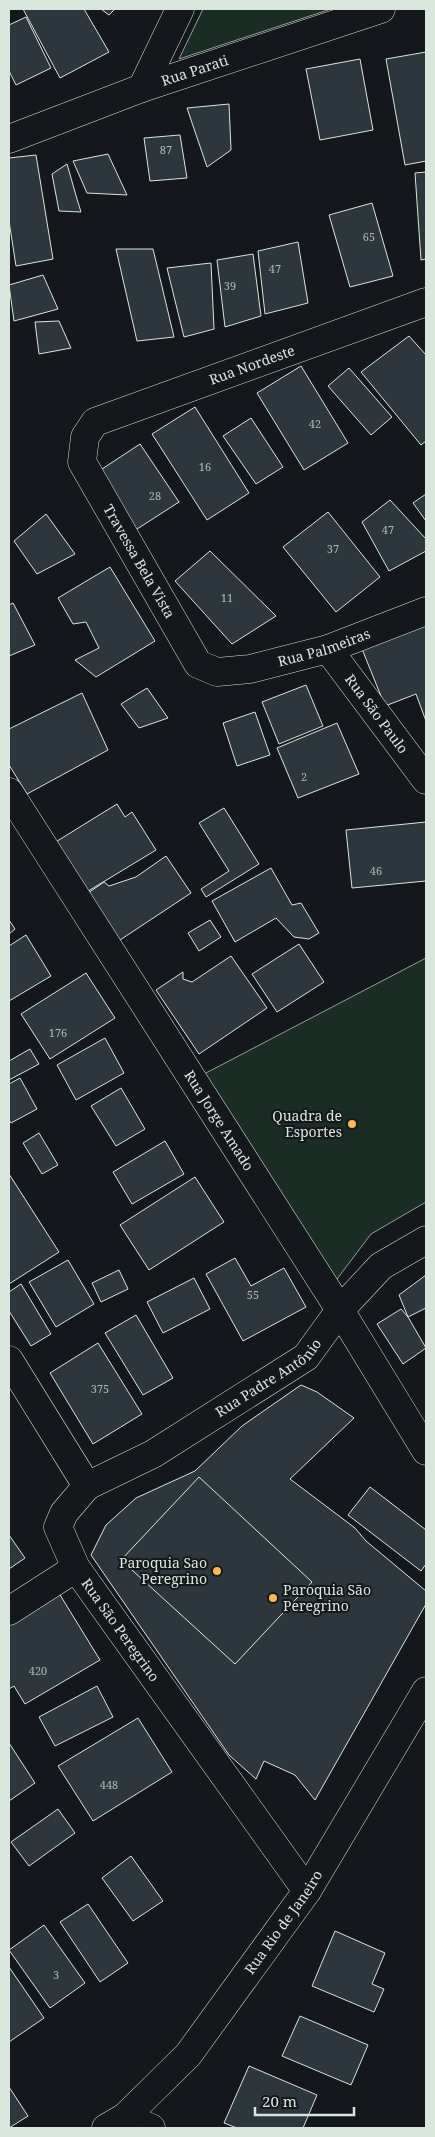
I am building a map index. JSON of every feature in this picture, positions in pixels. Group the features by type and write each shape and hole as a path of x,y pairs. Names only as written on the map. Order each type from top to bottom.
{"street":[{"path":"142,88 180,9"},
{"name":"Rua Parati","path":"9,139 142,88 381,9"},
{"name":"Rua Nordeste","path":"85,437 95,422 426,302"},
{"name":"Travessa Bela Vista","path":"85,437 82,462 198,664 217,672"},
{"name":"Rua Palmeiras","path":"217,672 250,669 328,648 426,611"},
{"name":"Rua São Paulo","path":"328,648 426,780"},
{"name":"Rua Jorge Amado","path":"9,792 340,1310 426,1451"},
{"name":"Rua Padre Antônio","path":"86,1486 153,1454 306,1357 340,1310 381,1266 426,1240"},
{"path":"9,1360 86,1486"},
{"name":"Rua São Peregrino","path":"86,1486 64,1513 58,1527 76,1568 307,1891"},
{"path":"9,1611 76,1568"},
{"name":"Rua Rio de Janeiro","path":"116,2123 188,2055 307,1891 426,1691"},
{"path":"116,2123 151,2128"}],"green space":[{"path":"203,9 331,9 179,59"},
{"path":"426,958 426,1202 371,1234 334,1283 204,1074"}],"building":[{"path":"23,9 84,9 109,52 60,78"},
{"path":"101,9 115,9 109,15"},
{"path":"26,17 51,68 16,85 9,71 9,25"},
{"path":"426,52 426,161 405,165 386,59"},
{"path":"360,59 373,130 320,140 306,69"},
{"path":"229,104 231,150 207,167 187,108"},
{"path":"180,135 187,178 150,181 144,138"},
{"path":"108,154 127,195 87,193 73,161"},
{"path":"36,155 53,259 16,266 9,221 9,158"},
{"path":"67,164 81,212 59,211 52,174"},
{"path":"426,172 426,259 421,260 415,173"},
{"path":"372,203 393,276 350,287 329,215"},
{"path":"298,242 308,303 265,314 258,251"},
{"path":"116,249 153,249 174,337 137,341"},
{"path":"253,254 261,316 225,327 217,260"},
{"path":"211,263 214,329 184,337 167,268"},
{"path":"43,275 58,309 14,321 9,285"},
{"path":"59,321 71,348 39,354 35,322"},
{"path":"409,336 426,355 426,441 421,445 361,372"},
{"path":"301,366 348,443 304,470 257,393"},
{"path":"349,368 392,417 371,435 328,386"},
{"path":"195,407 249,493 207,520 152,434"},
{"path":"251,418 283,467 256,484 223,436"},
{"path":"140,444 179,502 134,531 96,473"},
{"path":"426,494 426,521 413,503"},
{"path":"390,500 426,539 426,551 389,571 362,522"},
{"path":"328,512 380,577 336,612 283,547"},
{"path":"46,514 75,554 37,574 14,541"},
{"path":"210,551 276,616 232,644 175,581"},
{"path":"110,567 155,641 96,677 75,660 99,648 86,622 73,624 58,598"},
{"path":"13,603 35,645 9,656 9,605"},
{"path":"426,617 426,721 416,694 385,706 360,644"},
{"path":"306,685 323,726 279,744 262,702"},
{"path":"147,688 168,718 139,728 121,704"},
{"path":"82,693 108,750 27,794 9,765 9,729"},
{"path":"255,712 270,755 237,766 223,723"},
{"path":"337,723 359,774 298,798 277,748"},
{"path":"117,804 125,817 132,812 156,850 85,893 54,843"},
{"path":"224,808 259,864 206,897 201,889 229,871 199,823"},
{"path":"426,822 426,881 352,888 346,830"},
{"path":"166,856 191,893 120,940 88,893 104,882 109,886 136,877"},
{"path":"271,868 292,905 301,903 319,933 309,939 294,937 276,918 235,942 212,901"},
{"path":"9,920 15,929 9,934"},
{"path":"210,920 221,937 199,951 188,933"},
{"path":"26,935 51,976 9,1001 9,946"},
{"path":"299,944 324,982 277,1012 252,974"},
{"path":"231,956 267,1008 199,1054 156,990 183,972 183,979 192,982"},
{"path":"86,973 115,1018 50,1059 21,1014"},
{"path":"105,1038 124,1073 76,1100 57,1065"},
{"path":"30,1049 39,1064 9,1080 9,1061"},
{"path":"20,1078 37,1109 11,1123 9,1120 9,1084"},
{"path":"121,1088 145,1129 116,1146 91,1106"},
{"path":"39,1133 58,1165 42,1174 23,1143"},
{"path":"165,1141 184,1174 132,1204 113,1172"},
{"path":"9,1174 59,1252 9,1284"},
{"path":"195,1177 224,1222 149,1270 120,1225"},
{"path":"235,1258 251,1286 284,1268 306,1307 243,1341 206,1274"},
{"path":"68,1260 94,1304 56,1327 29,1282"},
{"path":"119,1270 128,1289 101,1302 92,1283"},
{"path":"426,1275 426,1308 408,1317 399,1295"},
{"path":"194,1278 210,1309 163,1333 147,1302"},
{"path":"21,1284 51,1334 31,1346 9,1311 9,1292"},
{"path":"401,1309 408,1317 426,1348 403,1364 377,1324"},
{"path":"136,1315 173,1378 143,1395 105,1333"},
{"path":"98,1343 142,1414 93,1444 50,1373"},
{"name":"Paroquia São Peregrino","path":"301,1385 317,1392 354,1418 290,1479 355,1528 366,1541 426,1591 426,1604 315,1800 295,1775 264,1761 256,1779 229,1755 91,1555 106,1525 136,1498 195,1471 242,1426"},
{"name":"Paroquia Sao Peregrino","path":"199,1477 312,1582 235,1664 121,1560"},
{"path":"370,1487 426,1530 426,1564 421,1571 348,1515"},
{"path":"9,1535 25,1558 9,1569"},
{"path":"57,1590 100,1660 25,1704 14,1686 9,1689 9,1619"},
{"path":"97,1686 113,1717 55,1746 39,1717"},
{"path":"138,1718 172,1772 93,1821 58,1766"},
{"path":"9,1743 35,1783 9,1801"},
{"path":"58,1809 75,1833 29,1866 11,1842"},
{"path":"131,1856 163,1901 133,1921 102,1878"},
{"path":"88,1904 128,1963 100,1982 60,1922"},
{"path":"44,1925 85,1983 50,2008 9,1950"},
{"path":"335,1931 385,1953 372,1984 384,1989 374,2012 312,1986"},
{"path":"9,1967 44,2018 9,2042"},
{"path":"300,2016 368,2045 351,2085 282,2056"},
{"path":"249,2066 317,2095 303,2128 237,2128 224,2123"},
{"path":"9,2087 28,2116 9,2128"}],"place":[{"name":"Quadra de Esportes","path":"352,1124"},
{"name":"Paroquia Sao Peregrino","path":"217,1571"},
{"name":"Paroquia São Peregrino","path":"273,1598"}]}
